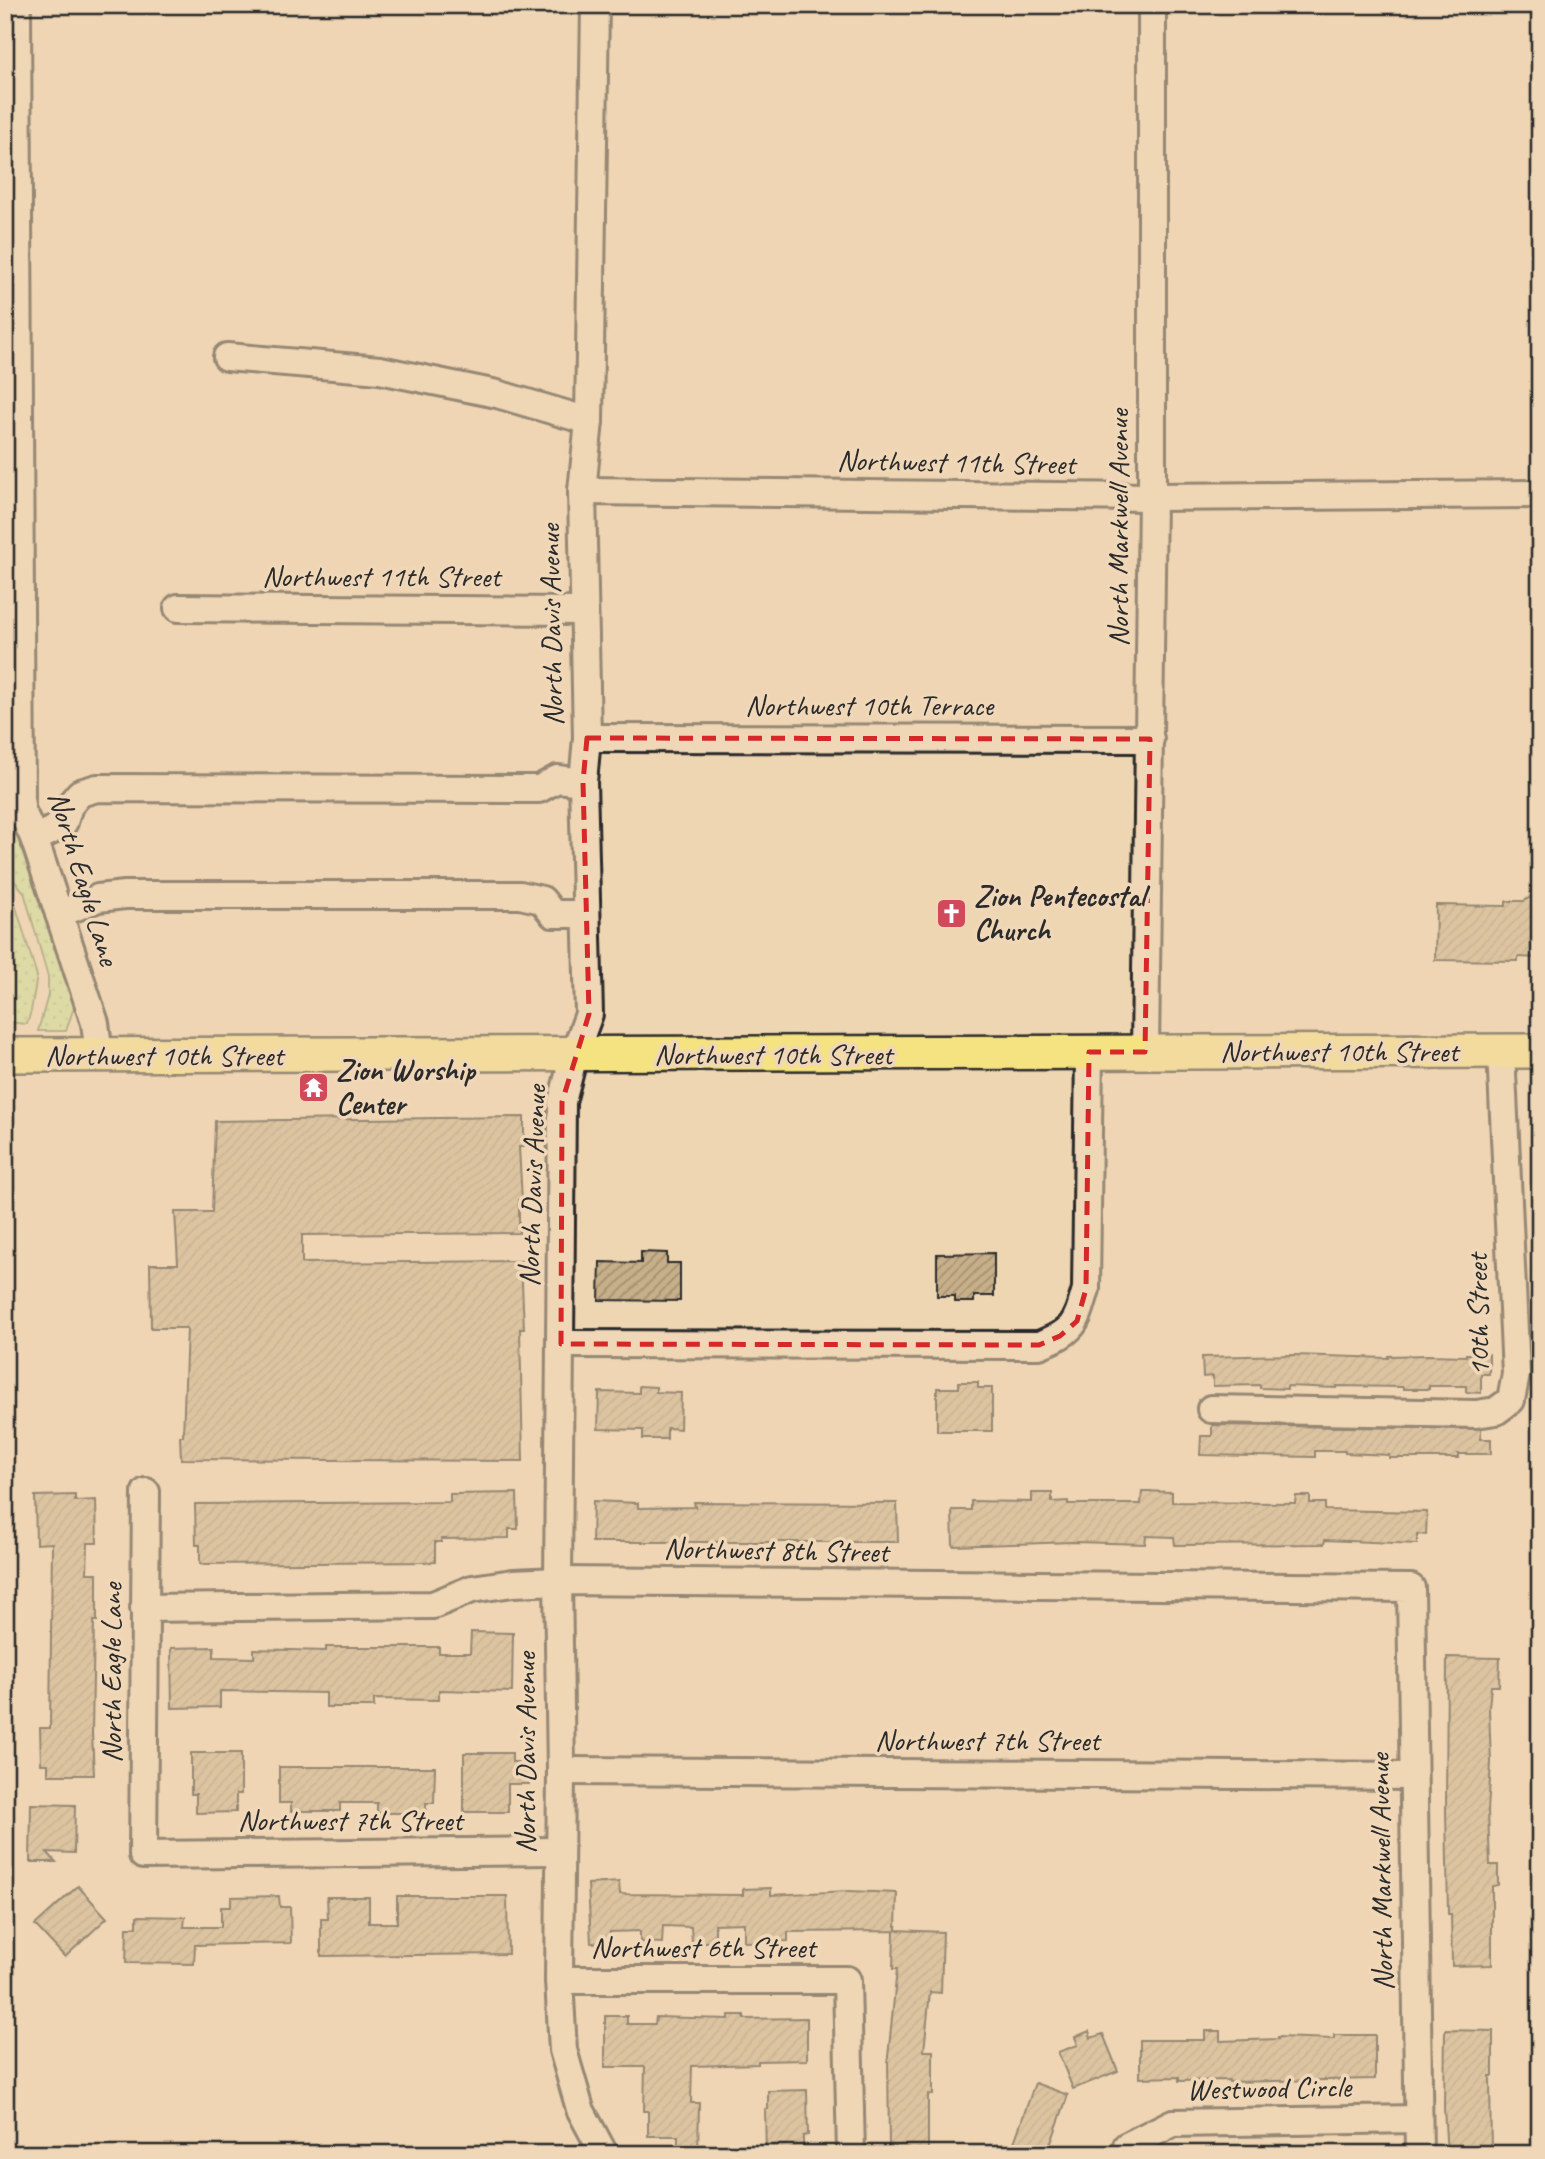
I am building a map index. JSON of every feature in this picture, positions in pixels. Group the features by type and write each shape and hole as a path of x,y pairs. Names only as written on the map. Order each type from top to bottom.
{"main road":[{"name":"Northwest 10th Street","path":"6,1055 1540,1051"}],"street":[{"name":"North Eagle Lane","path":"17,5 22,809 95,1023 99,1055"},
{"name":"North Davis Avenue","path":"595,5 589,421 582,491 587,738 583,782 589,1014 574,1055 562,1102 558,1581 561,1771 558,1851 559,1980 563,2050 580,2109 604,2154"},
{"name":"North Markwell Avenue","path":"1145,1052 1152,497 1152,5"},
{"path":"227,357 380,370 496,394 589,421"},
{"name":"Northwest 11th Street","path":"582,491 1152,497 1540,494"},
{"name":"Northwest 11th Street","path":"177,608 583,611"},
{"name":"Northwest 10th Terrace","path":"587,738 1150,739"},
{"path":"34,838 64,822 69,806 80,793 97,788 539,789 557,779 583,782"},
{"path":"5,782 22,809"},
{"path":"59,914 98,898 125,895 520,895 542,900 553,914 586,914"},
{"name":"10th Street","path":"1211,1409 1476,1413 1496,1411 1511,1400 1516,1374 1501,1051"},
{"path":"561,1344 1039,1345 1060,1336 1076,1321 1086,1289 1088,1052"},
{"name":"North Eagle Lane","path":"143,1855 146,1492"},
{"name":"Northwest 8th Street","path":"144,1608 433,1605 472,1589 513,1583 558,1581 1410,1588"},
{"name":"North Markwell Avenue","path":"1410,1588 1419,2154"},
{"name":"Northwest 7th Street","path":"561,1771 1413,1776"},
{"name":"Northwest 7th Street","path":"143,1855 558,1851"},
{"name":"Northwest 6th Street","path":"559,1980 847,1980 850,2154"},
{"name":"Westwood Circle","path":"1126,2146 1173,2123 1419,2119"}],"highlighted area":[{"path":"587,738 1150,739 1145,1052 1089,1052 1086,1289 1077,1321 1060,1336 1039,1345 561,1344 562,1102 589,1014 583,782"}],"green space":[{"path":"5,811 19,839 74,1007 66,1031 38,1031 48,995 48,977 24,892 5,870"},
{"path":"5,886 12,894 37,976 27,1024 5,1022"}],"building":[{"path":"1540,891 1540,958 1518,957 1518,961 1435,960 1436,905 1506,906 1506,901 1524,901"},
{"path":"524,1117 524,1147 519,1147 522,1200 519,1200 519,1233 302,1235 302,1263 521,1261 524,1329 520,1329 523,1461 181,1459 187,1328 151,1328 150,1264 178,1264 175,1212 212,1212 215,1121"},
{"path":"641,1252 667,1253 667,1263 680,1263 680,1301 599,1300 600,1262 641,1263"},
{"path":"994,1253 994,1296 974,1296 974,1302 955,1302 955,1296 937,1296 937,1254"},
{"path":"1489,1354 1489,1374 1481,1374 1481,1393 1466,1392 1466,1386 1403,1389 1287,1386 1287,1389 1260,1388 1260,1385 1213,1386 1213,1376 1203,1377 1202,1357 1294,1355 1388,1358"},
{"path":"959,1382 978,1382 978,1388 992,1388 992,1431 937,1431 937,1388 959,1388"},
{"path":"639,1386 656,1387 656,1392 681,1393 680,1429 667,1428 667,1439 643,1439 643,1430 598,1429 599,1392 639,1393"},
{"path":"1212,1425 1481,1429 1481,1439 1491,1439 1491,1454 1458,1454 1458,1458 1389,1458 1389,1455 1345,1451 1315,1451 1315,1457 1200,1455 1201,1436 1212,1436"},
{"path":"1142,1491 1172,1492 1172,1502 1295,1503 1296,1496 1310,1496 1310,1503 1325,1503 1325,1510 1427,1512 1426,1535 1417,1534 1417,1544 1325,1540 1324,1544 1175,1545 1174,1537 1146,1536 1145,1544 1073,1542 953,1546 952,1510 971,1510 971,1501 1032,1502 1032,1493 1052,1493 1052,1502 1068,1501 1068,1504 1141,1504"},
{"path":"517,1493 518,1529 509,1529 509,1538 441,1539 441,1542 435,1542 435,1562 200,1564 200,1545 196,1545 195,1504 450,1502 450,1494"},
{"path":"75,1495 75,1501 96,1500 97,1543 88,1543 87,1573 97,1573 92,1733 94,1775 48,1775 48,1764 41,1764 40,1728 50,1728 52,1543 36,1544 35,1496"},
{"path":"593,1501 638,1503 638,1508 695,1507 694,1502 897,1503 898,1542 592,1542"},
{"path":"471,1632 513,1633 512,1692 439,1690 439,1700 374,1699 374,1707 326,1707 326,1693 220,1691 220,1707 172,1708 171,1648 214,1647 214,1657 254,1658 254,1649 326,1651 326,1647 439,1647 439,1653 470,1653"},
{"path":"1447,1657 1500,1658 1499,1686 1491,1686 1489,1708 1490,1865 1498,1865 1498,1885 1492,1886 1492,1965 1452,1966 1446,1810"},
{"path":"191,1753 241,1753 241,1794 236,1794 236,1812 196,1813 196,1794 191,1794"},
{"path":"464,1753 512,1753 512,1762 529,1762 529,1784 508,1784 508,1812 464,1812"},
{"path":"279,1767 435,1767 434,1803 426,1803 426,1813 377,1813 377,1803 340,1803 340,1811 291,1811 291,1803 279,1803"},
{"path":"31,1804 75,1805 74,1853 47,1852 56,1862 30,1862"},
{"path":"619,1882 620,1894 743,1895 743,1889 771,1888 771,1895 849,1891 897,1893 896,1930 943,1932 941,1993 930,1992 924,2051 933,2051 933,2095 928,2094 928,2154 896,2154 896,2147 889,2147 888,2057 897,1969 893,1969 894,1931 788,1932 788,1941 744,1942 744,1923 715,1924 715,1942 692,1942 691,1927 663,1926 662,1943 640,1942 640,1931 610,1932 610,1942 591,1943 588,1884"},
{"path":"78,1886 107,1918 65,1957 35,1925"},
{"path":"279,1896 280,1907 290,1907 291,1943 195,1945 194,1964 126,1963 127,1927 137,1927 137,1916 185,1917 184,1927 221,1927 221,1907 231,1907 231,1897"},
{"path":"397,1896 507,1896 508,1954 321,1956 321,1919 328,1919 327,1897 369,1897 369,1923 397,1923"},
{"path":"729,2015 744,2015 744,2019 807,2018 807,2060 692,2066 691,2103 699,2103 698,2154 678,2154 678,2136 648,2136 648,2111 644,2111 645,2067 605,2067 605,2016 627,2016 627,2024 655,2024 656,2017 729,2019"},
{"path":"1445,2030 1493,2031 1493,2076 1490,2076 1491,2154 1447,2154 1444,2108"},
{"path":"1089,2031 1091,2038 1103,2034 1118,2071 1073,2089 1058,2052 1078,2045 1075,2037"},
{"path":"1205,2031 1220,2031 1220,2041 1278,2037 1334,2039 1334,2035 1375,2035 1375,2079 1229,2082 1179,2081 1179,2077 1140,2078 1140,2040 1205,2040"},
{"path":"1035,2083 1068,2095 1047,2154 1010,2154"},
{"path":"807,2090 808,2135 803,2136 803,2154 766,2154 765,2109 768,2109 768,2091"}],"place":[{"name":"Zion Pentecostal Church","path":"951,913"},
{"name":"Zion Worship Center","path":"313,1087"}]}
